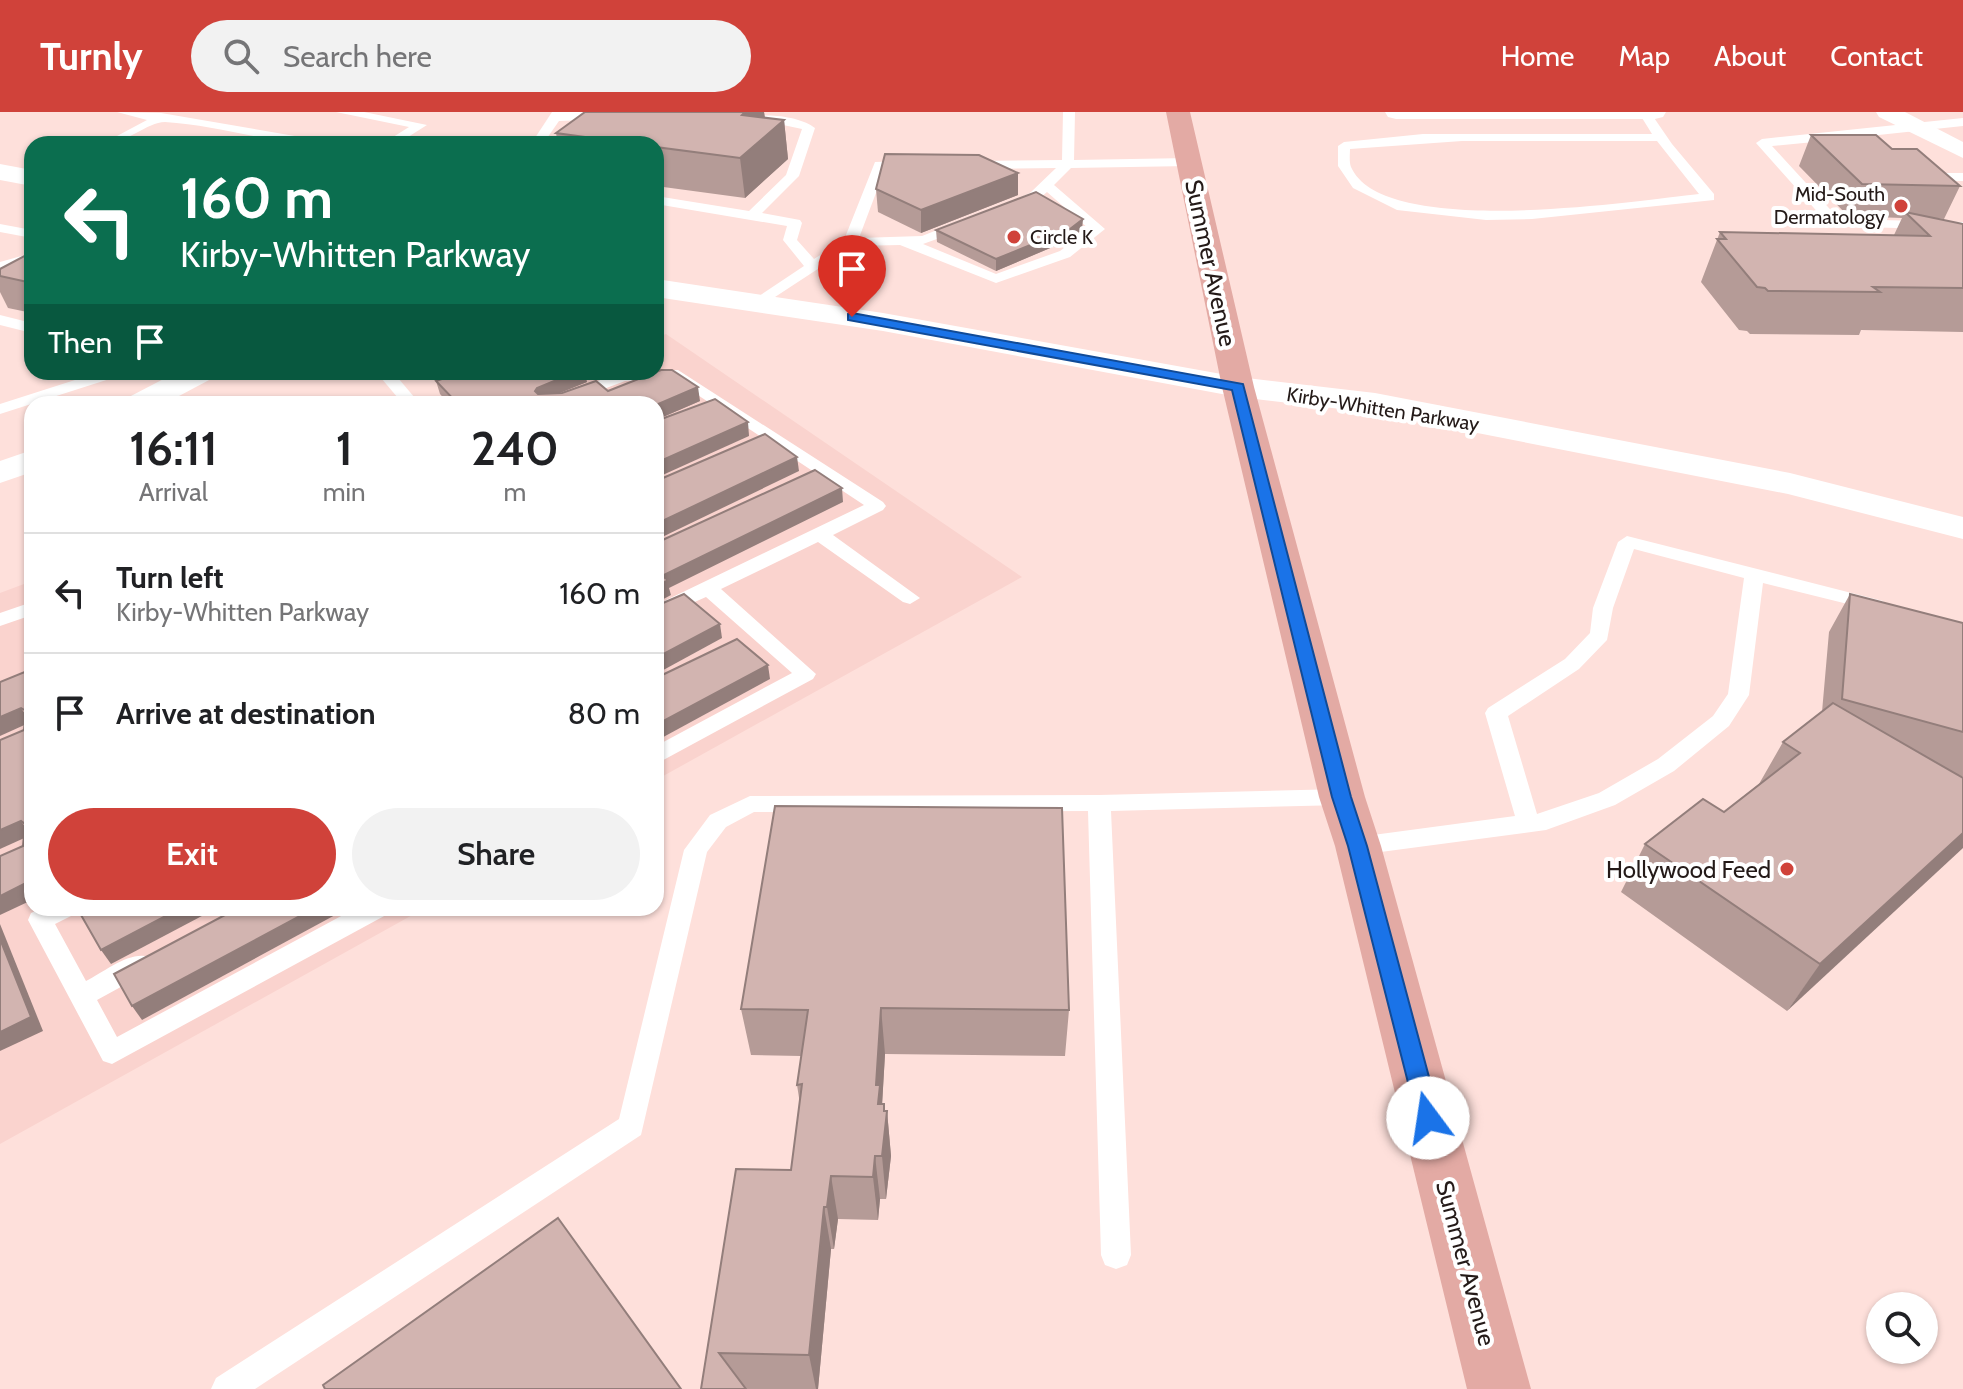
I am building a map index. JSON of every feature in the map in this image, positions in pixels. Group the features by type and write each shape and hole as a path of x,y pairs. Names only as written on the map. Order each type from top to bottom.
{"main road":[{"name":"Summer Avenue","path":"1178,112 1238,387 1342,797 1358,846 1499,1389"},
{"path":"0,172 24,176"},
{"name":"Kirby-Whitten Parkway","path":"664,289 883,322 1238,387 1375,403 1790,484 1963,528"}],"street":[{"path":"1396,112 1655,112"},
{"path":"1887,112 1963,151"},
{"path":"155,396 185,380"},
{"path":"0,473 24,463"}],"lane":[{"path":"123,112 165,115 276,136"},
{"path":"342,112 421,125 402,136"},
{"path":"758,303 850,242 924,240 1035,196 1068,164 1069,112"},
{"path":"1645,113 1709,197 1642,202 1566,213 1486,216 1397,206 1358,185 1344,166 1344,146 1387,139 1588,140 1661,137"},
{"path":"542,136 556,114 631,115"},
{"path":"124,136 165,115"},
{"path":"595,134 616,115"},
{"path":"738,117 797,122 809,128 792,176 752,216"},
{"path":"1963,122 1762,143 1835,223 1963,226"},
{"path":"1858,134 1881,151"},
{"path":"958,165 1189,162"},
{"path":"850,242 880,165 927,165"},
{"path":"1905,168 1916,177 1963,177"},
{"path":"902,241 996,279 1065,254 1098,229 1048,186"},
{"path":"664,201 795,223 790,240 813,267"},
{"path":"0,228 24,232"},
{"path":"0,267 24,260"},
{"path":"0,320 24,326"},
{"path":"664,374 678,375 816,474 877,506 664,609"},
{"path":"41,396 91,380"},
{"path":"391,380 405,396"},
{"path":"570,396 612,380"},
{"path":"0,409 24,401"},
{"path":"694,413 719,402"},
{"path":"820,534 910,598"},
{"path":"1529,824 1496,713 1572,664 1600,635 1603,608 1627,542 1903,612"},
{"path":"1358,846 1529,824 1607,799 1666,765 1721,721 1738,695 1754,575"},
{"path":"664,752 806,674 708,588"},
{"path":"0,620 24,611"},
{"path":"733,645 758,631"},
{"path":"227,1389 631,1126 696,850 718,821 750,804 1099,803 1342,797"},
{"path":"1099,803 1116,1255"},
{"path":"48,916 40,920 112,1053 362,916"},
{"path":"82,996 163,952"}],"shaded area":[{"path":"664,335 1022,577 664,776 664,396 506,396 548,380 664,380"},
{"path":"24,584 24,916 411,916 0,1144 0,593"}],"building":[{"path":"585,112 745,112 742,115 784,120 740,158 664,148 664,136 556,133"},
{"path":"1811,135 1876,135 1892,149 1917,149 1960,186 1862,184"},
{"path":"885,154 979,155 1018,173 921,210 876,189"},
{"name":"Circle K","path":"1036,192 1083,219 1070,229 996,259 936,230"},
{"path":"1905,212 1963,224 1963,288 1873,287 1880,292 1768,291 1757,287 1717,239 1726,239 1720,232 1930,236"},
{"path":"24,256 24,281 0,276 0,269"},
{"path":"664,370 672,370 698,387 664,402 664,396 450,396 436,381 556,380 537,388 535,391 538,394 562,393 596,381 608,391 636,380 664,380"},
{"path":"715,399 748,422 664,459 664,418"},
{"path":"765,434 797,457 664,520 664,478"},
{"path":"815,470 842,488 664,575 664,539"},
{"path":"684,594 720,624 664,654 664,603"},
{"path":"1850,594 1963,623 1963,732 1842,699"},
{"path":"737,639 768,665 664,721 664,674"},
{"path":"24,672 24,710 21,708 0,717 0,682"},
{"path":"1833,703 1963,778 1963,833 1820,964 1645,844 1703,799 1724,812 1800,753 1783,742"},
{"path":"24,730 24,823 21,821 0,830 0,740"},
{"path":"775,806 1062,808 1069,1010 881,1008 876,1085 880,1085 878,1104 884,1104 884,1111 887,1111 882,1156 875,1156 873,1177 831,1176 827,1207 824,1207 809,1355 719,1353 746,1389 701,1389 736,1169 791,1170 802,1084 797,1085 808,1010 741,1009"},
{"path":"24,835 24,884 0,896 0,856 23,846"},
{"path":"82,916 166,916 101,950"},
{"path":"223,916 300,916 132,1006 114,974"},
{"path":"0,939 31,1017 0,1032"},
{"path":"558,1218 681,1389 325,1389 323,1385"}],"place":[{"name":"Mid-South Dermatology","path":"1901,206"},
{"name":"Circle K","path":"1014,237"},
{"name":"Hollywood Feed","path":"1787,869"}],"route":[{"path":"852,317 1238,387 1342,797 1358,846 1428,1118"}]}
